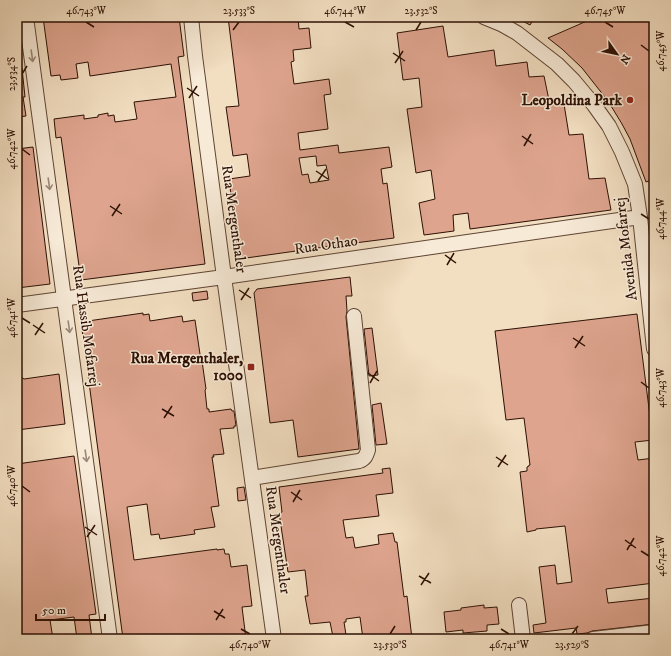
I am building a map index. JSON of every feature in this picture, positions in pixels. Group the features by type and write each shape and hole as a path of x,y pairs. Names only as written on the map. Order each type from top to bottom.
{"street":[{"name":"Rua Hassib Mofarrej","path":"26,17 110,639"},
{"name":"Rua Mergenthaler","path":"191,17 224,277 274,639"},
{"name":"Avenida Mofarrej","path":"484,17 517,33 557,64 574,81 609,126 622,152 635,184 654,349"},
{"name":"Rua Othao","path":"17,305 224,277 640,217"},
{"path":"252,478 364,459 368,450 354,316"},
{"path":"519,605 523,639"},
{"path":"593,639 654,632"}],"building":[{"path":"43,17 179,17 184,56 178,57 205,264 81,280 61,137 56,138 54,119 84,115 84,119 98,117 98,115 108,113 108,116 114,115 115,122 137,119 134,102 176,97 171,64 90,76 88,62 76,64 78,78 61,80 60,75 51,76"},
{"path":"228,17 298,17 299,29 309,28 311,48 293,50 294,61 291,62 294,84 329,79 331,94 324,95 328,129 298,133 300,150 338,145 339,153 389,147 392,167 381,169 383,184 387,183 394,238 239,259 229,179 250,176 247,154 233,156 226,107 239,106","holes":["316,156 317,166 326,165 329,180 310,183 308,174 302,175 299,158"]},
{"path":"515,17 535,17 530,25"},
{"path":"596,17 654,17 654,179 646,182 630,139 608,101 582,68 548,38"},
{"path":"443,26 448,57 494,50 496,66 527,62 529,77 544,76 550,105 564,104 569,135 583,134 589,179 605,178 611,210 470,229 468,213 453,215 454,231 424,235 419,203 435,199 431,170 416,173 407,109 422,107 419,78 403,80 397,33"},
{"path":"17,68 22,68 25,97 23,97 26,116 17,117"},
{"path":"33,147 50,284 17,288 17,149"},
{"path":"350,277 352,296 346,296 346,317 359,449 298,457 293,420 270,423 254,293 257,289"},
{"path":"207,291 208,299 193,301 192,293"},
{"path":"143,313 143,315 149,314 150,321 182,316 183,322 195,320 206,389 207,409 209,409 209,412 231,409 234,411 236,426 234,426 234,428 220,429 224,454 213,455 214,457 212,457 219,506 211,507 215,527 194,530 195,534 160,539 159,534 151,535 147,504 127,507 134,560 224,549 225,554 229,554 231,567 247,565 252,606 242,607 246,639 123,639 81,322"},
{"path":"637,314 653,440 635,442 638,460 654,458 654,514 650,514 654,542 654,583 606,589 608,603 654,598 654,624 577,634 576,628 534,633 533,625 546,623 539,567 555,565 557,584 572,582 565,526 536,529 527,532 520,472 527,471 527,467 530,465 524,418 506,420 495,331"},
{"path":"372,328 378,375 369,376 364,329"},
{"path":"17,374 24,379 59,374 65,424 17,430"},
{"path":"381,403 387,444 376,445 372,405"},
{"path":"74,456 96,614 89,615 92,639 77,639 74,617 50,620 53,639 17,639 17,464"},
{"path":"390,468 393,493 376,495 379,516 343,520 346,538 353,537 355,548 379,544 378,535 393,533 395,542 397,542 404,597 407,596 412,639 363,639 360,617 346,619 346,622 344,622 346,635 333,637 330,622 310,624 305,596 308,596 305,570 288,572 279,513 282,512 279,487 383,473 382,469"},
{"path":"244,487 246,500 238,501 237,488"},
{"path":"484,605 484,608 497,607 499,624 487,625 487,631 463,633 463,630 446,632 444,612"}],"place":[{"name":"Leopoldina Park","path":"630,100"},
{"name":"Rua Mergenthaler, 1000","path":"251,367"}]}
